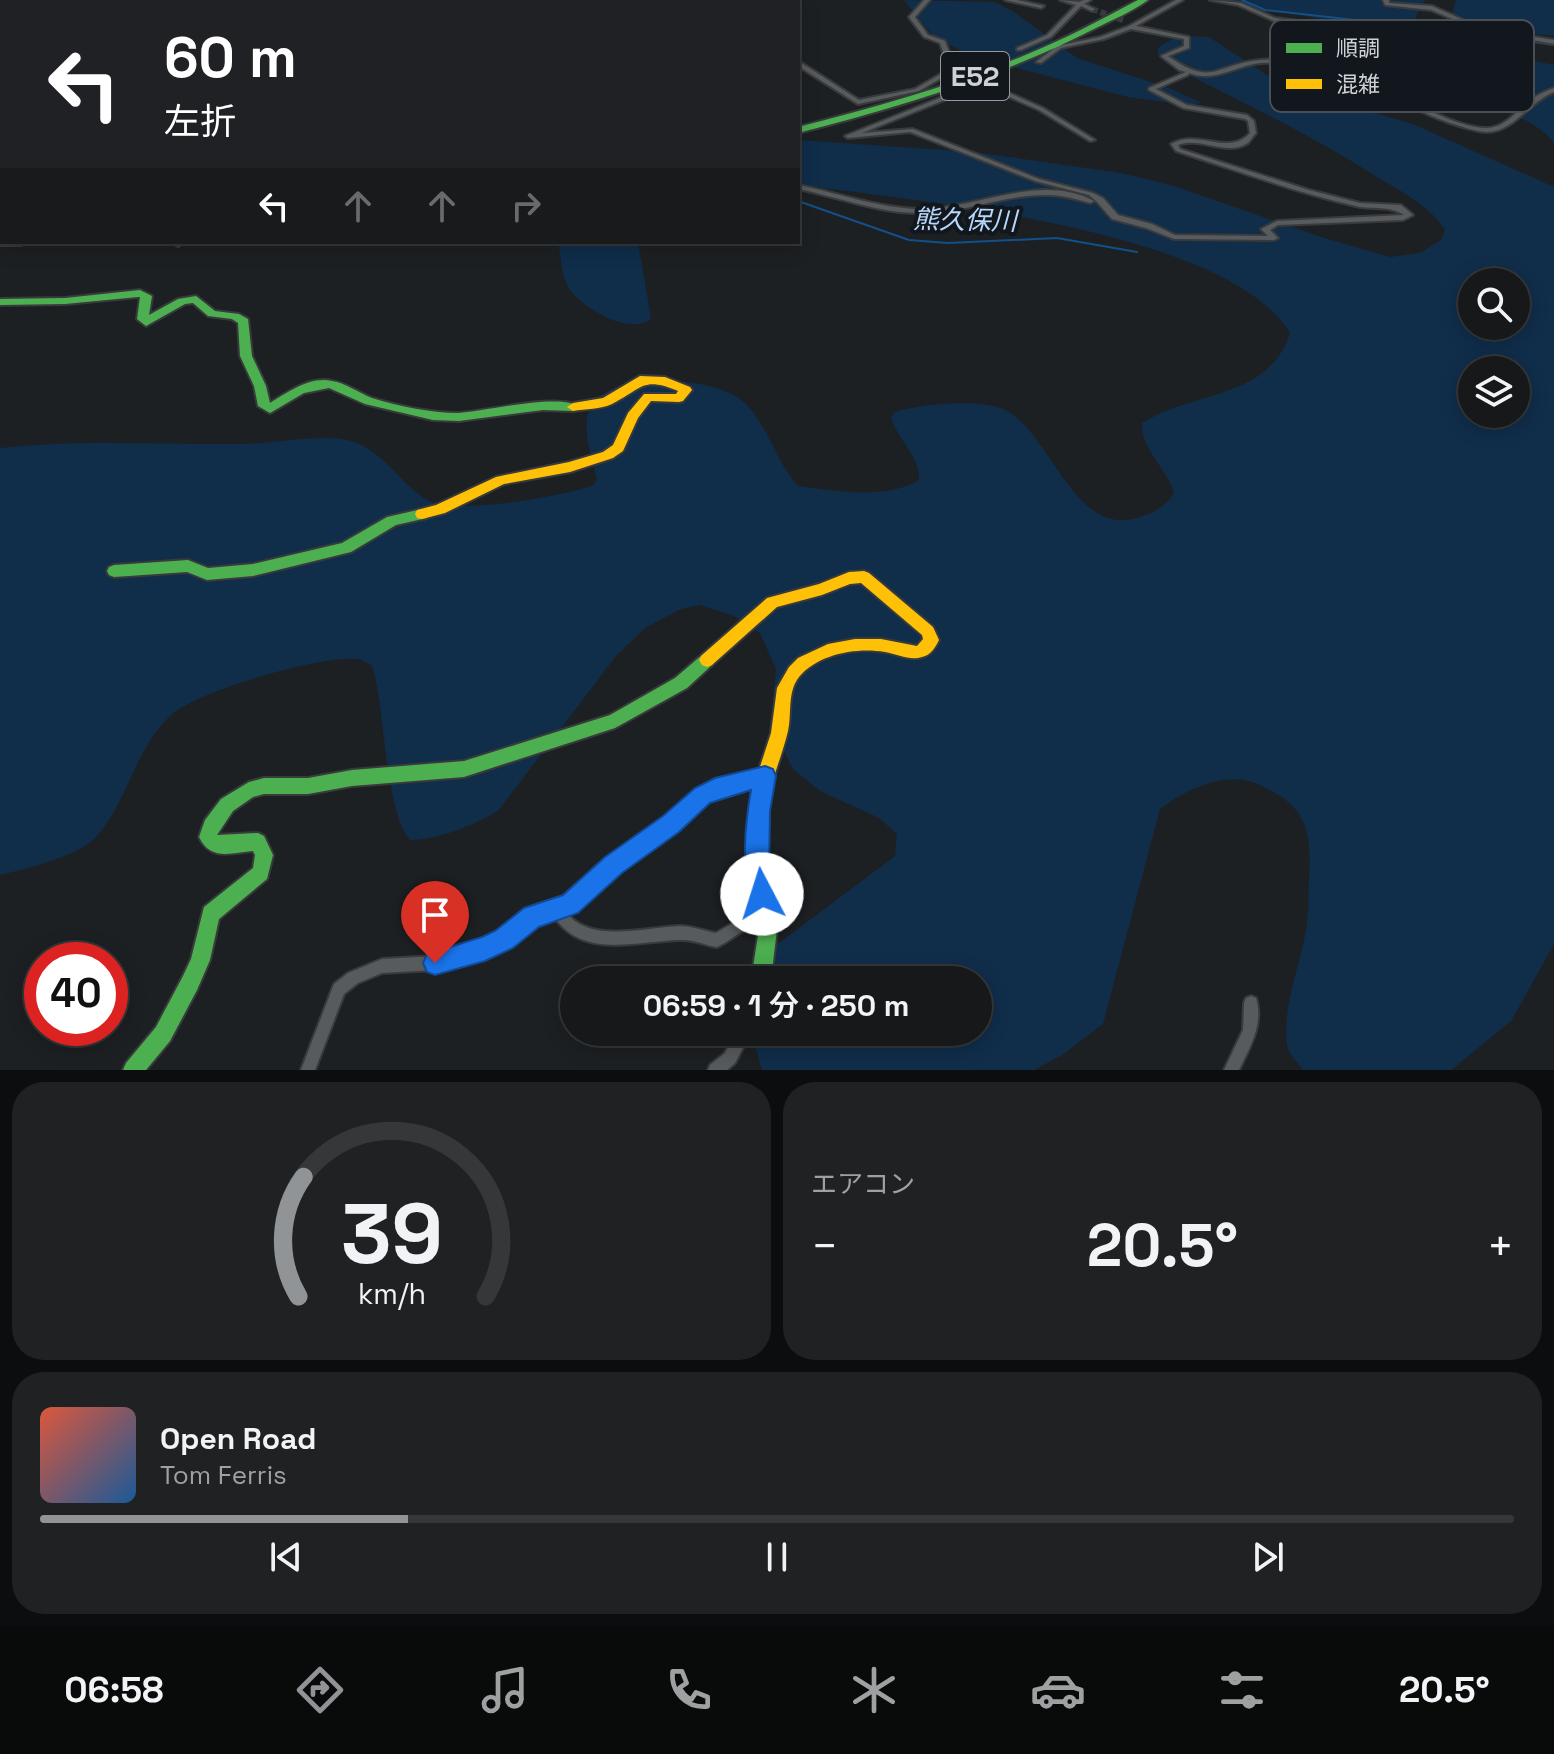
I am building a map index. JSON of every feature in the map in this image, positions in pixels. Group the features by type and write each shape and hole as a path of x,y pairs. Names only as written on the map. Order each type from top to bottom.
{"main road":[{"name":"E52","path":"800,129 901,102 976,76 1056,44 1144,0"},
{"path":"0,302 65,301 140,293 146,296 143,319 146,322 162,317 181,300 196,299 212,314 235,316 244,322 248,364 260,386 264,406 270,409 297,389 329,384 375,402 441,416 463,417 544,406 587,407 606,402 629,383 648,378 666,379 686,390 679,398 648,397 644,400 632,416 618,448 608,455 570,467 501,480 440,509 375,529 346,548 253,570 207,574 188,566 114,571"},
{"path":"133,1070 163,1034 190,983 200,960 211,914 261,873 264,855 258,842 240,841 219,846 208,837 221,813 242,793 264,786 308,786 352,778 464,769 604,725 632,713 681,683 734,633 775,600 822,589 856,576 871,579 928,631 931,640 917,652 879,645 840,647 824,652 794,672 783,694 782,723 760,793 757,871 768,922 763,966"}],"street":[{"path":"927,0 912,17 926,36 943,42 949,61 964,72"},
{"path":"1008,0 1041,6"},
{"path":"1063,0 1092,9"},
{"path":"1019,49 1049,36 1080,4 1088,0"},
{"path":"1039,62 1059,47 1102,38 1180,0"},
{"path":"1213,0 1239,4 1281,20"},
{"path":"1386,0 1387,4 1397,6 1432,8 1457,20"},
{"path":"1130,24 1187,38 1187,47 1164,56 1186,74"},
{"path":"1534,40 1554,42"},
{"path":"800,187 914,211 953,209 1043,192 1083,198 1110,214 1182,238 1207,235 1274,238 1265,229 1277,223 1408,217 1407,212 1398,207 1360,205 1178,150 1174,144 1183,139 1227,146 1248,140 1253,133 1251,121 1247,117 1185,107 1151,89 1186,74 1222,74 1255,61 1270,63"},
{"path":"800,64 858,102 917,90 955,68"},
{"path":"1092,140 1041,109 979,82 848,136 911,130 1037,180 1091,194 1110,214"},
{"path":"1534,103 1554,90"},
{"path":"1433,112 1488,130 1524,112"},
{"path":"308,1070 339,989 353,978 382,966 435,963 485,949 504,940 532,917 558,911 579,898 613,865 671,824 703,796 715,789 765,776"},
{"path":"558,911 575,929 620,940 677,933 717,940 747,921 768,922"},
{"path":"1231,1070 1250,1031 1251,1003"},
{"path":"715,1070 730,1058 736,1046"}],"shaded area":[{"path":"904,0 995,2 1014,12 1077,58 1169,88 1202,103 1188,105 1128,97 971,56 933,36"},
{"path":"1207,0 1425,0 1415,18 1418,20 1331,20"},
{"path":"1456,0 1554,0 1554,36 1534,34 1534,20 1451,20"},
{"path":"1182,37 1209,37 1270,77 1270,112 1373,112 1415,125 1554,187 1554,944 1511,1021 1451,1070 1303,1070 1288,1048 1286,1031 1289,1001 1307,924 1310,863 1307,833 1303,821 1287,801 1257,784 1232,779 1194,789 1160,809 1103,1024 1062,1055 1034,1070 762,1070 755,1046 992,1046 992,966 759,966 763,955 895,856 897,834 879,818 820,791 793,769 777,737 772,714 776,669 760,633 734,616 700,605 681,609 645,628 616,656 498,811 456,831 410,840 395,806 372,666 358,659 338,660 259,677 184,706 157,730 114,812 92,841 62,857 0,875 0,448 122,443 244,444 342,439 369,449 420,496 431,502 487,505 560,494 594,485 597,479 587,432 591,406 602,394 619,387 640,382 686,382 708,386 740,399 757,418 798,486 876,492 919,480 916,463 891,418 895,412 919,407 966,403 995,406 1022,422 1065,481 1098,513 1117,520 1140,517 1160,508 1174,493 1146,442 1142,423 1247,382 1265,371 1280,355 1290,333 1256,297 1203,268 1137,244 1064,226 988,211 800,185 800,140 974,152 1121,173 1171,185 1321,237 1390,257 1420,253 1441,240 1445,229 1423,206 1405,194 1300,132 1167,64 1158,54 1158,48"},
{"path":"1534,61 1554,65 1554,143 1541,130 1506,112 1534,112"},
{"path":"558,244 638,244 651,318 631,324 593,310 573,293 562,270"}],"waterway":[{"path":"1242,0 1265,10 1355,20"},
{"path":"1534,42 1554,45"},
{"name":"熊久保川","path":"800,202 909,240 948,243 1057,238 1137,252"}],"tunnel":[{"path":"1092,9 1125,21"}],"traffic: fast":[{"path":"800,129 984,74 1058,44 1144,0"},
{"path":"0,302 65,301 140,293 146,296 143,319 146,322 182,301 196,299 212,314 235,316 244,322 246,356 260,386 264,406 270,409 301,389 330,384 369,401 433,416 459,417 543,406 573,407"},
{"path":"114,571 188,566 207,574 253,570 346,548 392,521 422,514"},
{"path":"133,1070 163,1034 190,983 200,960 211,914 261,873 264,855 258,842 219,845 213,844 208,837 211,826 227,805 249,790 264,786 308,786 352,778 464,769 615,721 681,683 707,660"},
{"path":"761,791 757,871 768,929 763,966"}],"traffic: slow":[{"path":"422,514 440,509 501,480 570,467 608,455 618,448 632,416 648,397 679,398 686,390 665,381 640,380 606,402 573,407"},
{"path":"707,660 772,602 822,589 849,578 864,577 928,631 931,640 920,651 869,644 842,647 815,656 794,672 785,688 779,733 761,791"}],"route":[{"path":"435,963 485,949 504,940 532,917 570,905 613,865 671,824 703,796 715,789 765,776 760,793 757,871 762,894"}]}
